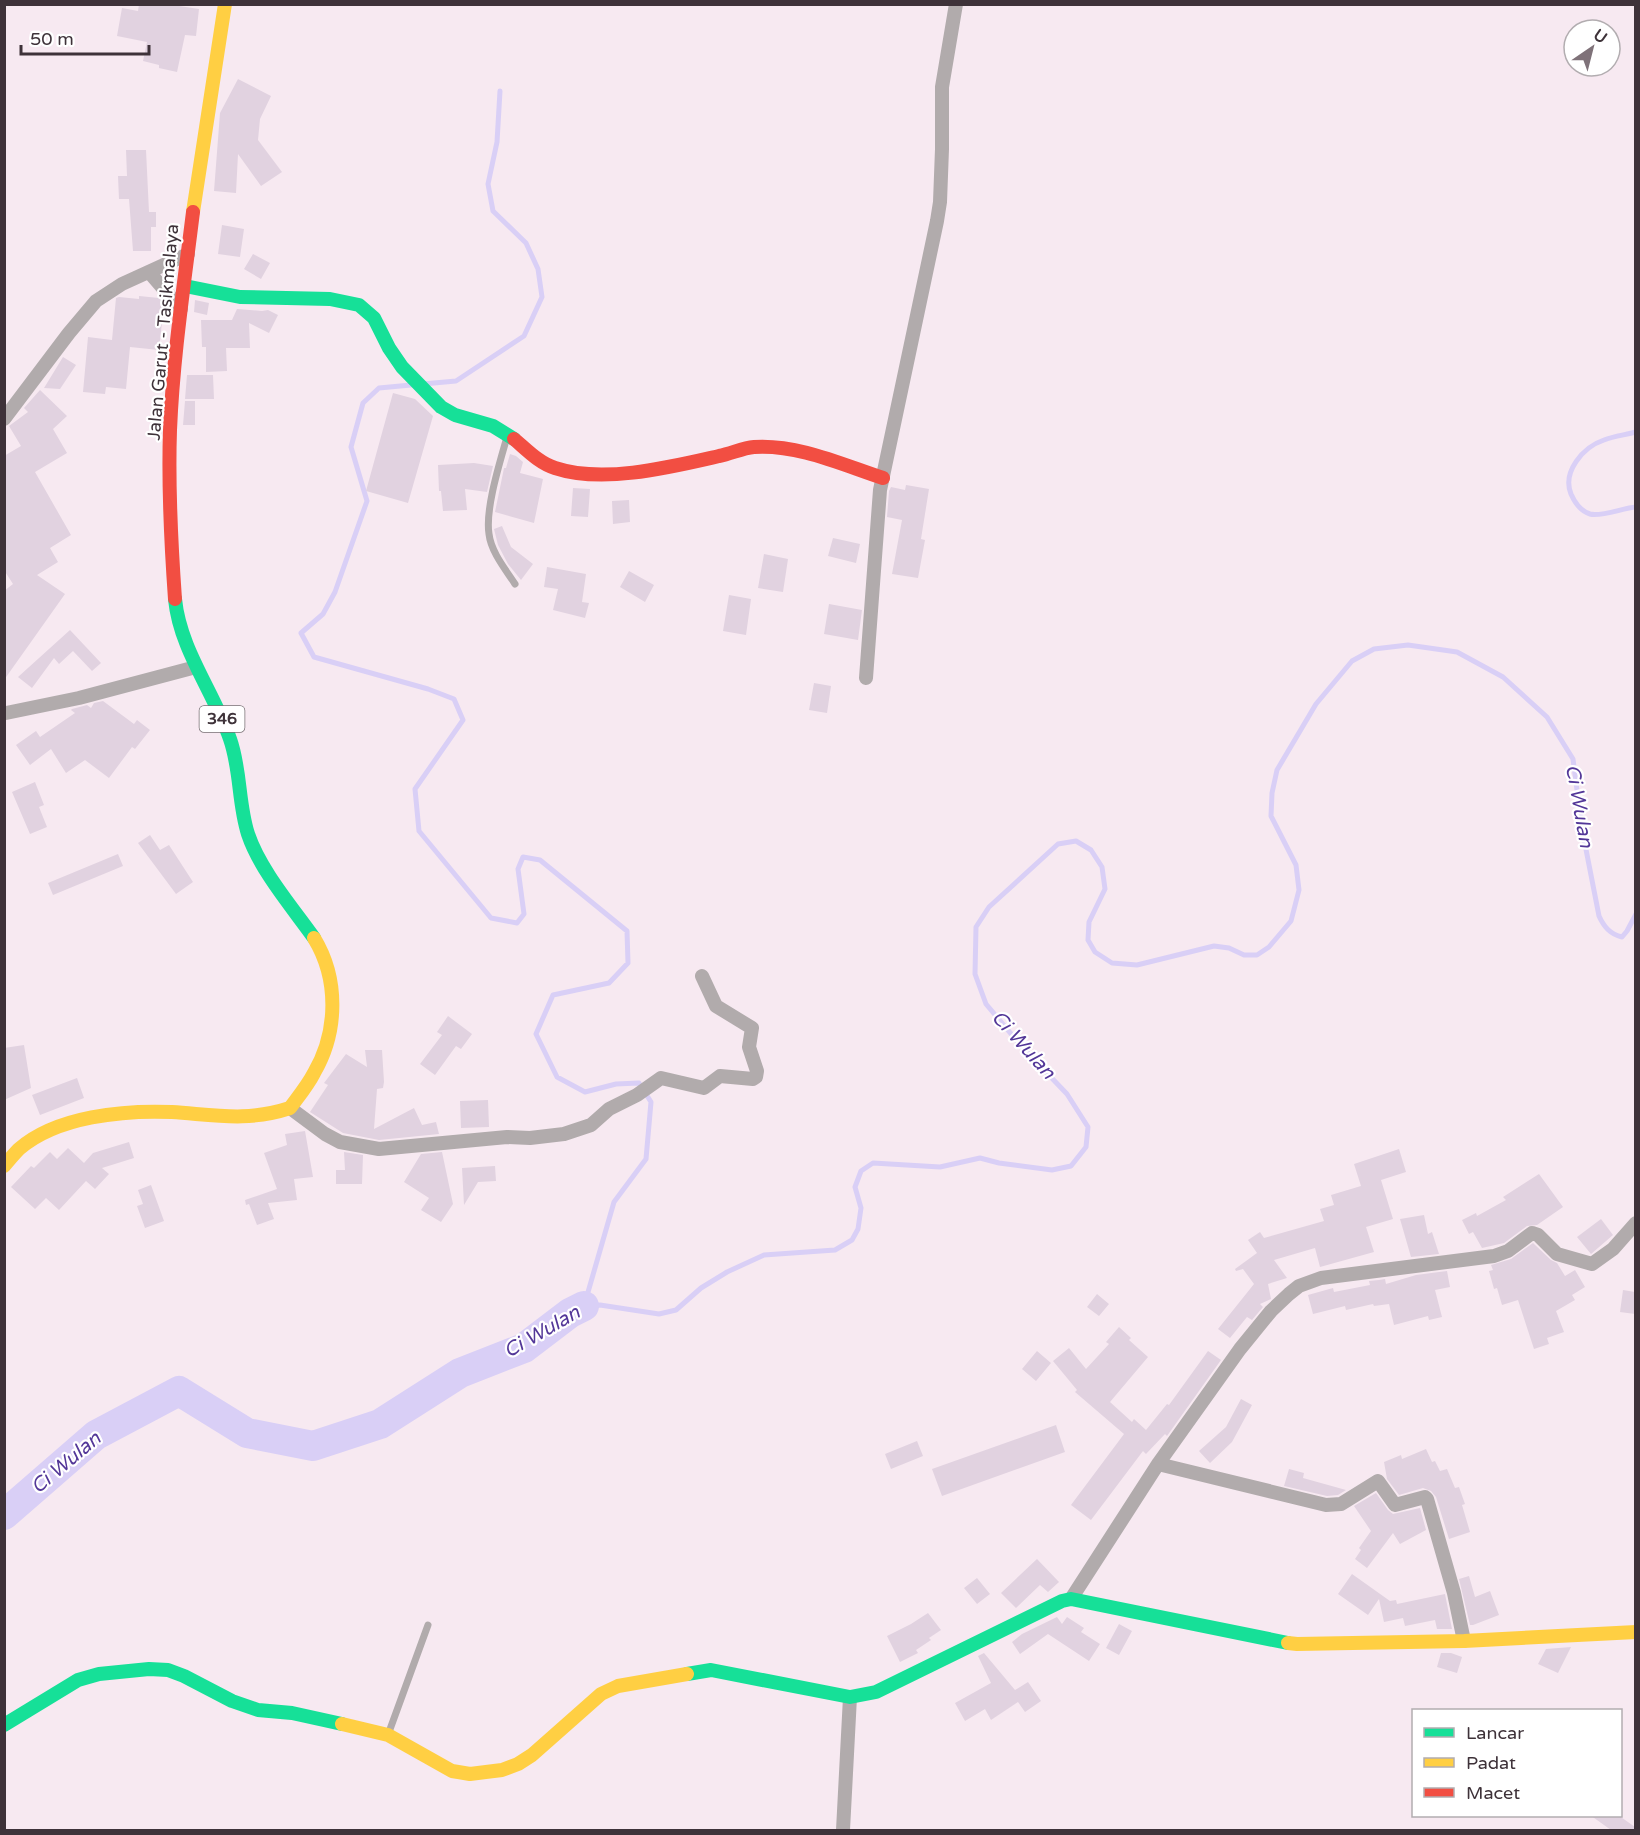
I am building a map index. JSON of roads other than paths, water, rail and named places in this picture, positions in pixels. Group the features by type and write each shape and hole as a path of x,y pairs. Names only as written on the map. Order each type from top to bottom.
{"street":[{"name":"Jalan Garut - Tasikmalaya","path":"225,4 195,191 181,309 170,430 170,535 176,603 187,645 230,739 237,764 240,803 249,836 272,880 316,941 332,987 333,1017 323,1055 314,1074 290,1108"},
{"path":"866,678 880,490 937,221 941,181 942,87 956,4"},
{"path":"4,419 96,301 122,284 188,254"},
{"path":"149,272 181,309"},
{"path":"185,286 240,297 330,299 360,305 377,320 396,360 450,414 492,425 542,462 572,472 646,471 724,455 744,448 760,447 795,451 883,478"},
{"path":"6,713 79,698 196,667"},
{"path":"4,1166 18,1150 38,1137 63,1126 90,1119 131,1113 160,1112 256,1117 290,1108 325,1134 340,1142 379,1149 564,1134 591,1125 609,1110 665,1077 704,1088 720,1076 750,1080 756,1077 757,1071 749,1047 752,1028 716,1006 702,976"},
{"path":"1071,1599 1158,1464 1247,1340 1271,1311 1299,1286 1321,1278 1494,1256 1508,1251 1532,1233 1538,1235 1557,1254 1592,1264 1613,1249 1635,1223"},
{"path":"1158,1464 1326,1505 1341,1504 1378,1481 1395,1505 1425,1497 1454,1593 1464,1641"},
{"path":"4,1725 78,1680 99,1674 149,1669 168,1670 220,1696 258,1710 292,1713 388,1735 452,1771 470,1774 518,1764 532,1755 601,1694 618,1686 711,1670 850,1697 876,1692 1062,1601 1071,1599 1264,1640 1297,1644 1464,1641 1635,1632"},
{"path":"843,1830 850,1697"}],"lane":[{"path":"508,435 491,500 489,535 515,584"},
{"path":"388,1735 428,1624"}],"waterway":[{"path":"423,384 456,381 524,336 542,297 538,269 526,243 493,211 488,184 497,142 500,91"},
{"name":"Ci Wulan","path":"411,385 379,388 363,403 351,447 367,501 335,592 323,614 301,633 314,657 428,689 454,699 463,720 415,789 419,831 491,918 517,923 524,914 518,869 523,857 540,860 627,931 628,963 609,983 553,995 536,1034 557,1077 585,1092 616,1084 639,1083 651,1102 646,1159 614,1202 584,1306 600,1305 659,1314 676,1310 701,1288 727,1272 764,1255 835,1250 852,1240 858,1229 861,1208 855,1187 861,1171 873,1163 940,1167 980,1158 999,1163 1052,1170 1071,1166 1086,1147 1088,1127 1067,1094 1023,1048 986,1004 975,974 976,927 989,907 1058,844 1076,841 1091,850 1102,867 1105,889 1089,922 1088,940 1095,952 1112,963 1137,965 1214,946 1229,948 1244,955 1257,955 1269,947 1291,921 1299,890 1296,865 1271,816 1272,793 1277,770 1316,704 1352,661 1374,649 1408,645 1457,652 1503,677 1547,717 1573,759 1582,829 1599,916 1608,930 1622,937 1636,914"},
{"name":"Ci Wulan","path":"1636,432 1596,443 1576,461 1569,477 1571,494 1583,511 1595,515 1636,507"},
{"name":"Ci Wulan","path":"4,1515 96,1435 179,1391 247,1433 313,1446 380,1424 460,1373 524,1348 570,1313 584,1306"}]}
